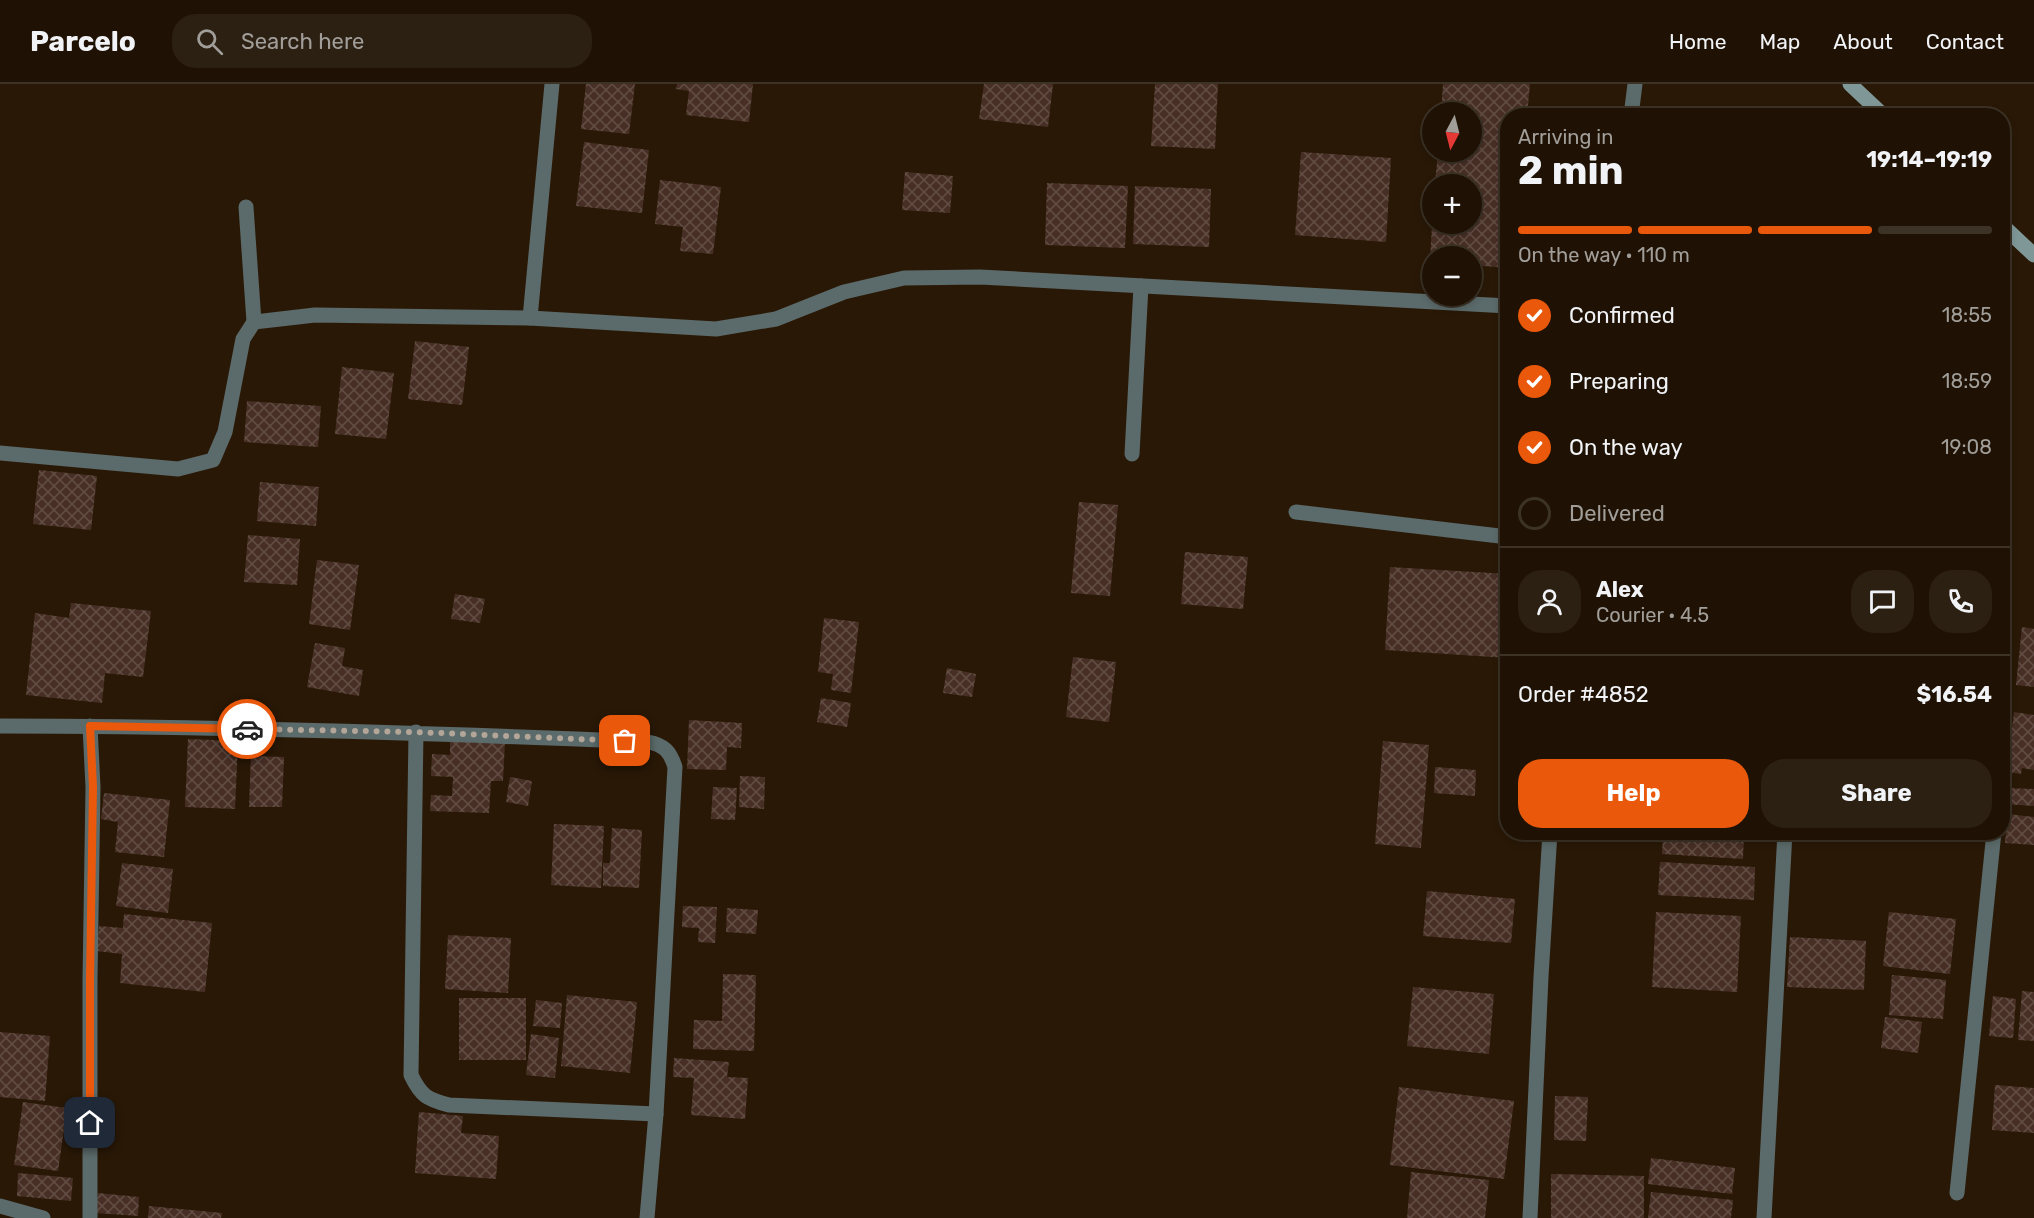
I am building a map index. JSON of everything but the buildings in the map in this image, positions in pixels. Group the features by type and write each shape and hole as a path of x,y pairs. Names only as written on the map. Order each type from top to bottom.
{"street":[{"path":"530,318 552,84"},
{"path":"1632,108 1635,84"},
{"path":"1850,84 1876,108"},
{"path":"0,453 178,469 213,460 225,432 243,339 254,321 246,207"},
{"path":"2010,232 2034,255"},
{"path":"254,321 315,315 530,318 716,328 776,320 844,292 904,278 980,277 1500,306"},
{"path":"1132,454 1140,286"},
{"path":"1296,512 1500,536"},
{"path":"0,726 416,732 648,742 662,745 671,754 675,767 656,1114 647,1218"},
{"path":"90,726 93,787 90,1218"},
{"path":"416,732 411,1075 418,1090 429,1099 449,1105 656,1114"},
{"path":"1530,1218 1550,840"},
{"path":"1764,1218 1785,840"},
{"path":"1957,1193 1993,840"},
{"path":"0,1206 43,1218"}],"way so far":[{"path":"247,729 416,732 625,741"}],"route":[{"path":"90,1123 93,787 90,726 247,729"}]}
